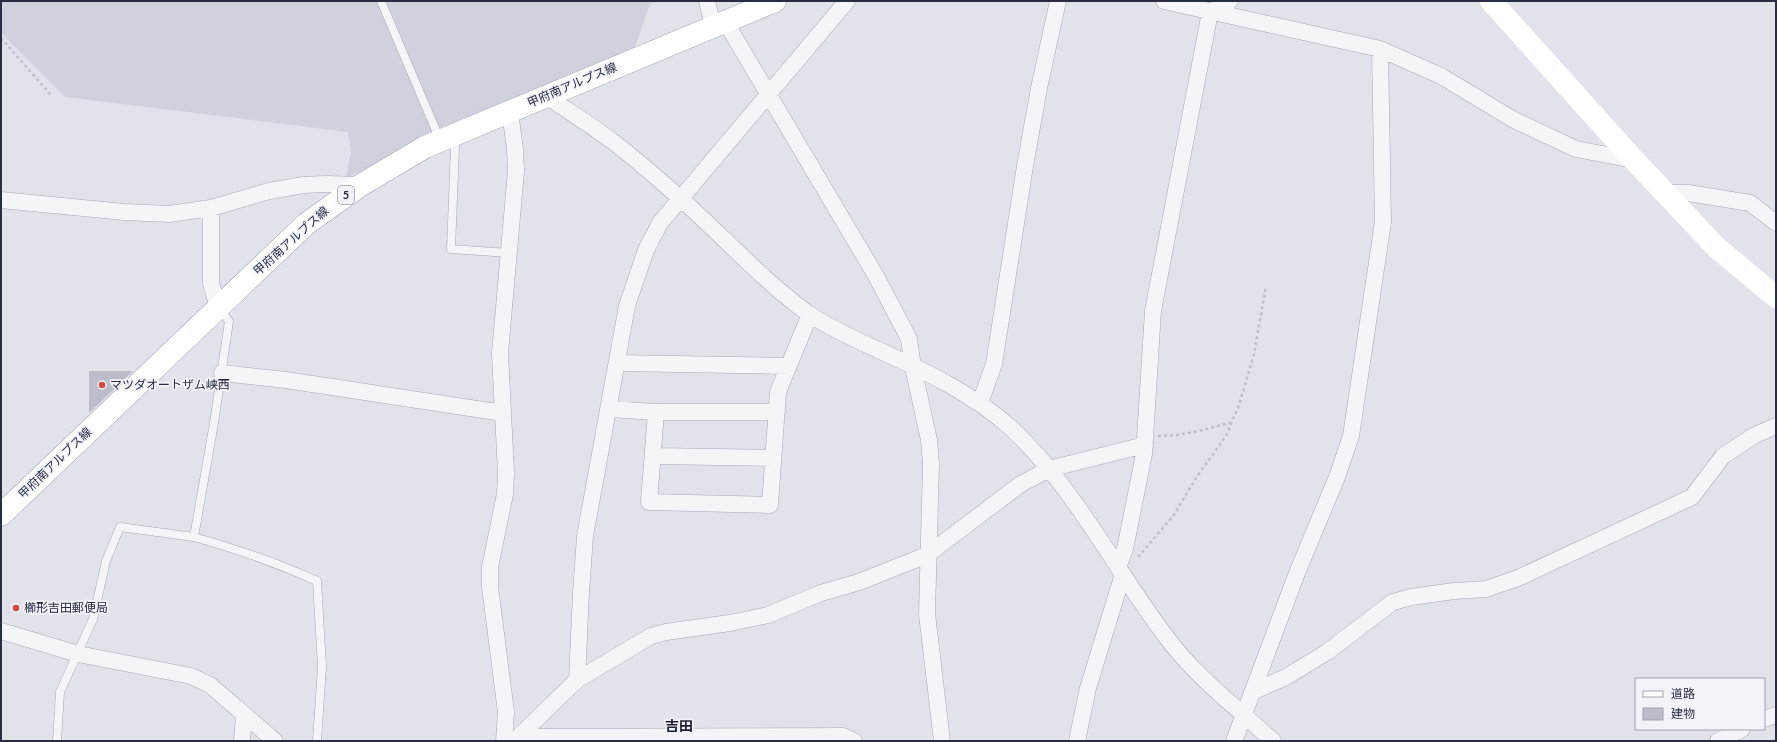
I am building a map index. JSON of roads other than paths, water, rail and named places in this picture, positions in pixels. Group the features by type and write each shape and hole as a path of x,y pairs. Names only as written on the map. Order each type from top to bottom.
{"main road":[{"name":"甲府南アルプス線","path":"1,515 306,224 361,185 399,161 445,139 775,1"},
{"path":"1491,1 1634,160 1718,248 1776,297"}],"street":[{"path":"707,1 719,24 768,94 876,276 910,339 913,367 929,440 931,464 926,614 942,741"},
{"path":"577,680 585,536 627,306 646,250 660,223 847,1"},
{"path":"980,403 994,364 1025,166 1039,88 1058,1"},
{"path":"1164,1 1380,48 1441,76 1514,120 1576,149 1634,160"},
{"path":"1210,12 1230,1"},
{"path":"1077,741 1088,688 1120,570 1146,441 1153,311 1210,12"},
{"path":"1234,741 1297,573 1337,476 1351,436 1383,222 1380,48"},
{"path":"546,96 612,141 680,199 784,294 810,314 839,333 946,382 980,403 1011,428 1049,469 1072,498 1167,638 1190,666 1210,686 1273,741"},
{"path":"510,112 515,149 516,171 500,354 505,494 490,567 490,588 506,712 512,740"},
{"path":"1,200 124,212 169,214 211,208 269,191 304,185 361,185"},
{"path":"1667,193 1688,193 1750,203 1776,223"},
{"path":"211,208 211,283 218,308"},
{"path":"656,412 649,502 770,505 778,392 810,314"},
{"path":"617,363 789,366"},
{"path":"222,373 286,380 503,413"},
{"path":"609,409 656,412 777,412"},
{"path":"1252,692 1286,677 1327,652 1393,602 1411,597 1432,594 1486,589 1518,578 1692,497 1723,456 1755,435 1776,426"},
{"path":"512,740 577,680 651,636 666,632 730,623 768,615 821,593 859,582 928,554 1021,484 1049,469 1146,441"},
{"path":"653,456 773,458"},
{"path":"1,631 78,654 191,676 210,685 275,741"},
{"path":"242,741 244,715"},
{"path":"1765,719 1776,715"},
{"path":"1718,741 1740,730"},
{"path":"512,740 844,736 854,741"}],"lane":[{"path":"381,1 445,139 455,147 451,249 509,253"},
{"path":"194,537 222,373 229,321 218,308"},
{"path":"57,741 60,692 93,619 106,561 120,527 194,537 234,548 276,563 317,581 322,667 317,741"}],"place":[{"name":"マツダオートザム峡西","path":"102,385"},
{"name":"櫛形吉田郵便局","path":"16,608"}],"district":[{"name":"吉田","path":"679,726"}]}
